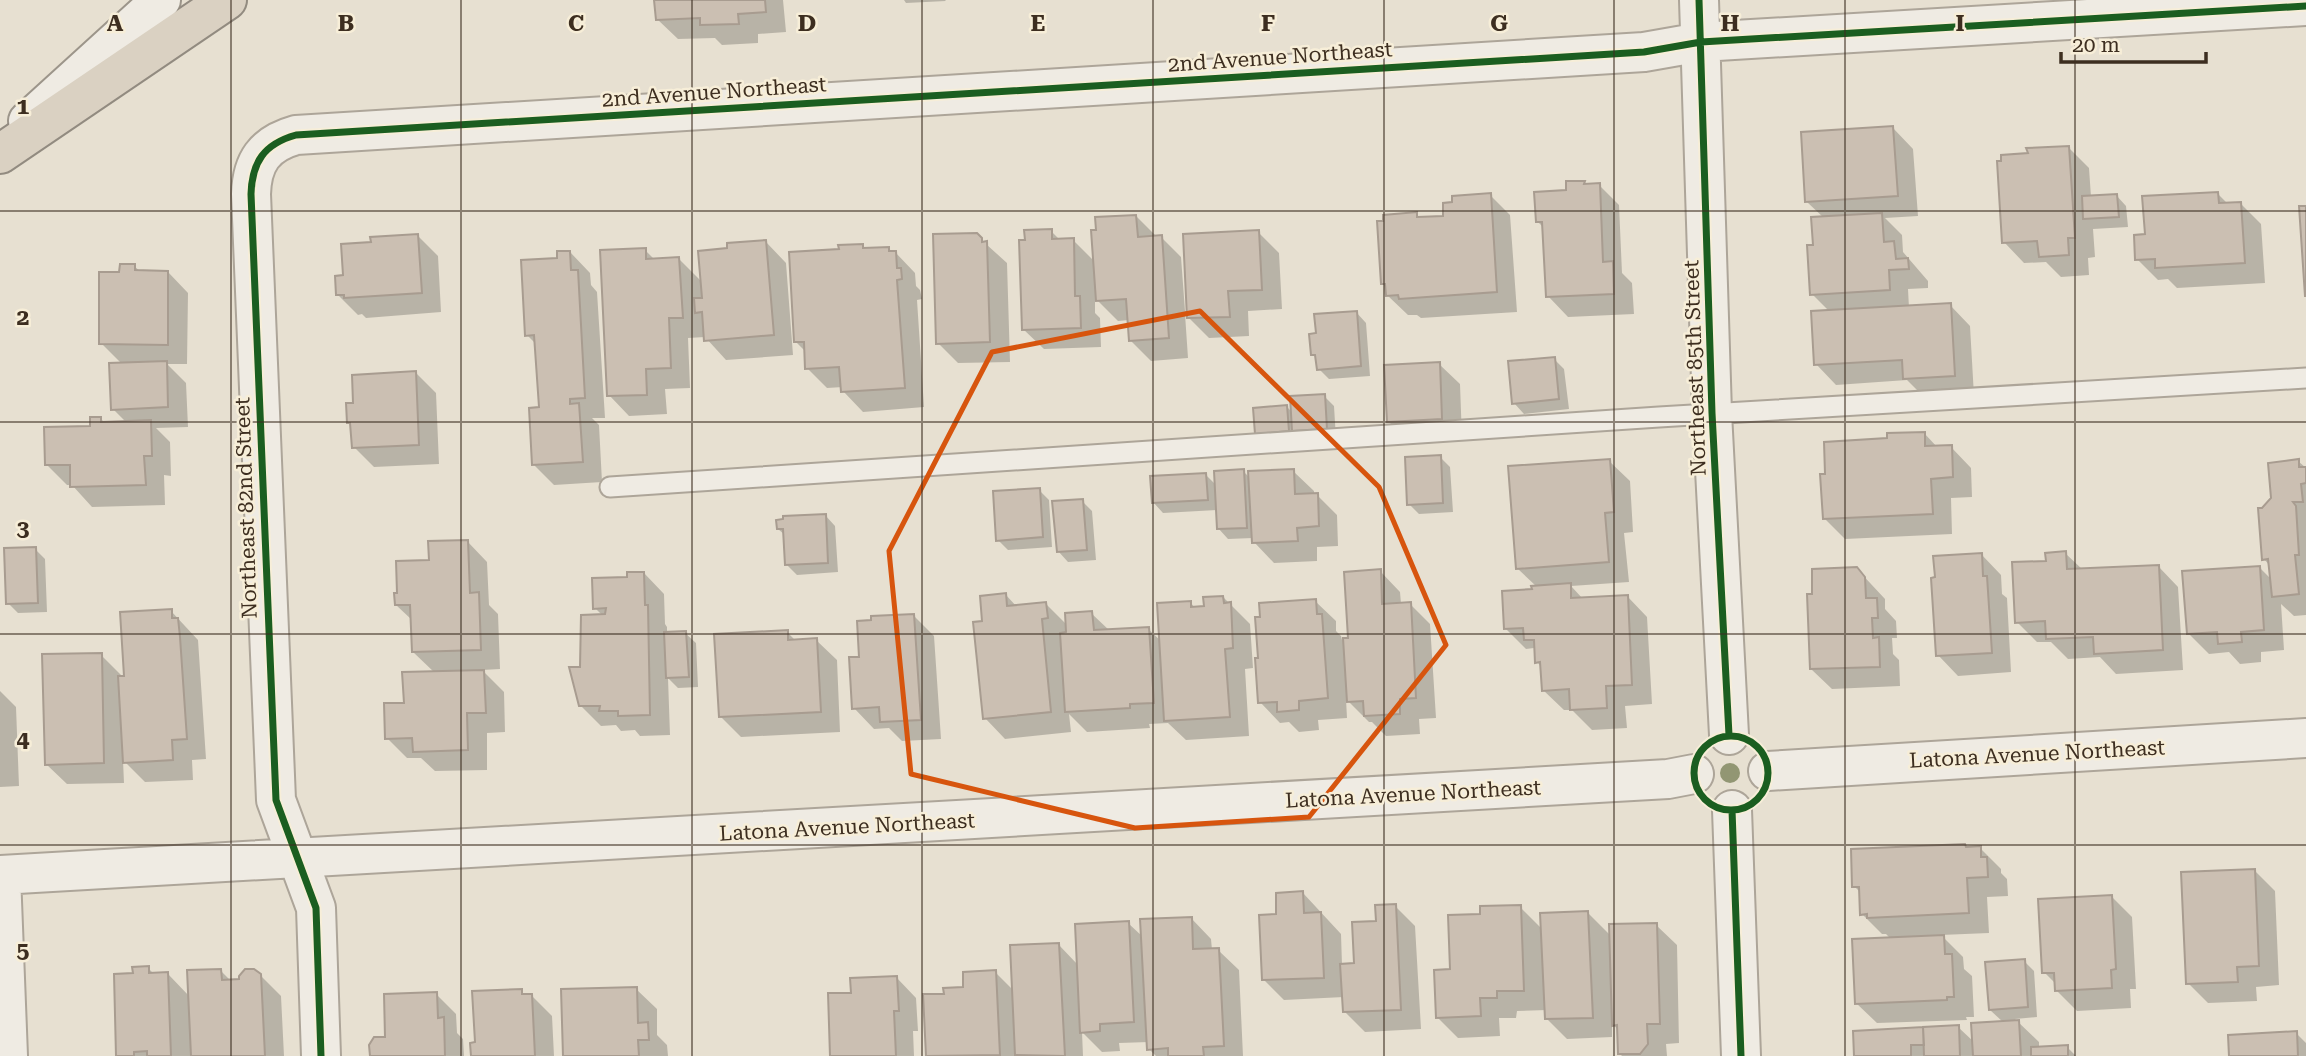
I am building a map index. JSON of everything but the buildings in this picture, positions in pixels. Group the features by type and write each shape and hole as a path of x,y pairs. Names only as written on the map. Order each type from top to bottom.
{"highway":[{"path":"0,154 227,0"}],"street":[{"path":"0,146 161,0"},
{"name":"Northeast 85th Street","path":"1699,0 1712,413 1729,712 1728,735"},
{"name":"2nd Avenue Northeast","path":"262,155 271,145 296,135 1644,52 1701,42 2306,6"},
{"name":"Northeast 82nd Street","path":"262,155 255,166 251,194 276,800 316,908 321,1056"},
{"path":"1728,735 1748,739 1756,745 1762,752 1768,771 1764,790 1758,798 1751,804 1732,810 1723,809 1706,800 1699,793 1693,775 1697,755 1703,747 1728,735"},
{"name":"Latona Avenue Northeast","path":"1768,771 2306,738"},
{"name":"Latona Avenue Northeast","path":"1,875 1654,780 1693,775"},
{"path":"1732,810 1741,1056"},
{"path":"1,875 8,1056"}],"lane":[{"path":"610,487 1712,413 2306,377"}],"highlighted area":[{"path":"1200,311 1379,487 1446,645 1309,817 1135,828 911,774 889,551 992,352"}],"cycle path":[{"path":"1699,0 1712,413 1729,735"},
{"path":"321,1056 316,908 276,800 251,194 257,164 268,149 285,139 296,135 1644,52 1701,42 2306,6"},
{"path":"1724,736 1738,736 1752,742 1762,752 1768,773 1762,794 1752,804 1738,810 1724,810 1710,804 1700,794 1694,780 1694,766 1700,752 1710,742 1724,736"},
{"path":"1732,810 1741,1056"}]}
